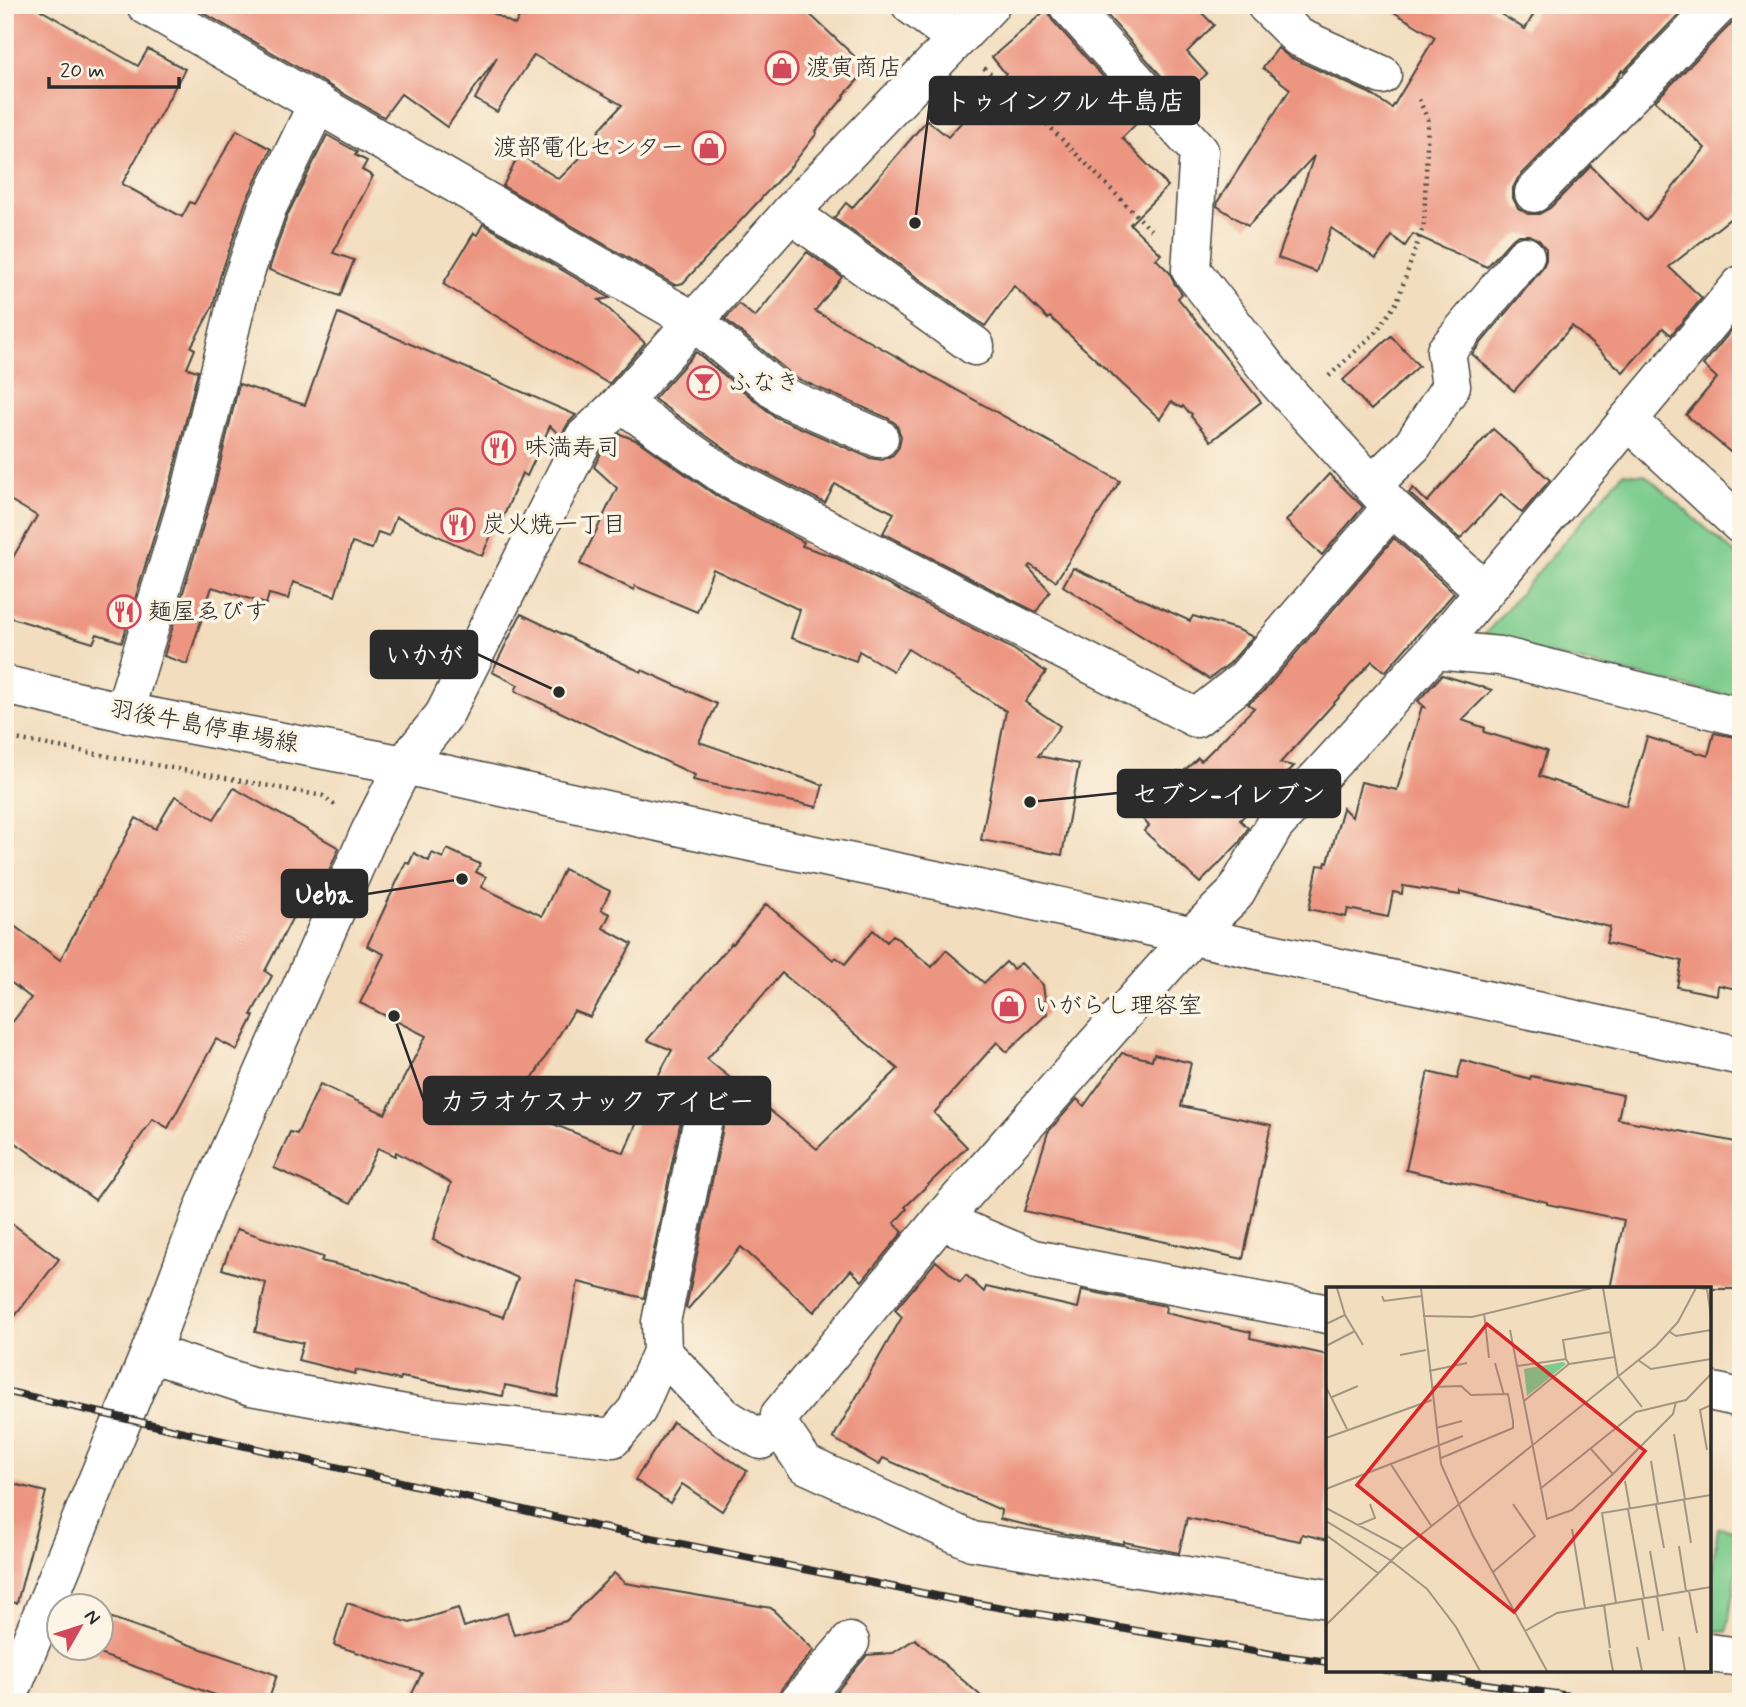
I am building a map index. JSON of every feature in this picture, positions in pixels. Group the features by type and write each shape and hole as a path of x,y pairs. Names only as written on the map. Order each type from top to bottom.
{"street":[{"path":"146,5 694,321 784,397 880,438"},
{"path":"911,5 956,41"},
{"path":"6,1702 150,1353 205,1206 370,832 404,765 444,715 584,438 621,403 790,213 990,5"},
{"path":"1068,5 1199,151 1191,270 1298,405 1382,496 1485,591"},
{"path":"1266,5 1298,37 1382,75"},
{"path":"1534,193 1719,5"},
{"path":"124,712 193,483 241,284 267,208 318,103"},
{"path":"790,213 975,346"},
{"path":"621,403 728,478 1196,718 1245,679 1382,496 1451,386 1446,351 1525,256"},
{"path":"1326,1599 972,1541 806,1464 779,1426 780,1415 941,1220 1192,936 1234,895 1274,826 1435,650 1741,285"},
{"path":"1628,419 1741,525"},
{"path":"1435,650 1500,656 1741,717"},
{"name":"羽後牛島停車場線","path":"5,685 124,712 404,765 1741,1056"},
{"path":"150,1353 250,1386 416,1416 613,1438 637,1410 662,1352 661,1322 703,1119"},
{"path":"941,1220 1032,1259 1326,1314"},
{"path":"662,1352 724,1417 761,1440 779,1426"},
{"path":"1711,1391 1741,1398"},
{"path":"799,1702 850,1642"},
{"path":"1711,1653 1741,1657"}],"path":[{"path":"956,41 1045,122 1191,270"},
{"path":"1298,405 1376,332 1397,302 1424,224 1429,120 1419,98 1382,75"},
{"path":"5,737 323,796 370,832"}],"green space":[{"path":"1623,473 1645,475 1741,559 1741,699 1481,639"},
{"path":"1718,1528 1741,1531 1727,1632 1711,1630 1711,1577"}],"building":[{"path":"5,5 32,5 138,66 148,49 185,69 122,184 182,217 190,202 194,204 237,130 271,149 246,201 213,306 191,347 195,349 187,368 198,371 172,477 122,642 97,634 93,643 5,616 5,571 37,516 5,497"},
{"path":"190,5 478,5 515,25 525,5 800,5 868,69 844,95 792,165 683,283 675,285 503,186 519,154 559,179 603,135 598,131 622,105 534,55 497,112 475,99 497,57 447,127 401,94 384,117"},
{"path":"1098,5 1194,5 1214,25 1187,52 1207,74 1180,97"},
{"path":"1382,5 1486,5 1525,29 1539,5 1688,5 1518,178 1513,188 1513,198 1518,208 1528,214 1539,214 1550,208 1591,166 1646,221 1705,148 1655,101 1735,20 1741,5 1741,210 1669,267 1702,298 1671,335 1663,328 1623,372 1572,326 1514,391 1472,354 1542,269 1546,260 1546,249 1539,240 1529,235 1518,235 1487,267 1413,234 1405,246 1392,236 1376,259 1331,228 1316,272 1278,258 1314,156 1248,226 1217,206 1290,89 1263,68 1278,48 1289,57 1369,93 1392,108 1435,37"},
{"path":"1047,9 1052,20 1141,119 1122,138 1168,186 1130,224 1161,254 1156,259 1170,273 1182,294 1178,298 1261,402 1211,441 1183,406 1182,408 1171,402 1160,419 1014,286 985,326 834,218 846,203 852,208 927,120 948,137 1006,74 992,57"},
{"path":"327,135 357,152 355,155 367,161 362,170 373,176 333,253 354,260 340,296 269,270 287,216"},
{"path":"483,224 610,298 599,300 645,343 609,384 443,284 474,233 477,235"},
{"path":"807,252 842,277 815,311 1120,481 1056,581 1030,565 1028,567 1050,591 1036,612 883,533 894,513 835,484 825,503 739,459 654,399 696,352 775,417 870,458 882,460 893,455 899,447 901,436 896,424 888,418 796,378 725,319 739,304 755,317"},
{"path":"338,313 576,415 561,436 550,426 527,476 522,473 502,520 498,519 482,556 396,517 389,536 378,532 372,549 352,543 335,596 293,582 288,599 269,594 266,604 212,587 187,664 164,656 214,489 239,384 305,405"},
{"path":"1734,327 1741,333 1741,461 1686,415 1717,378 1703,365"},
{"path":"1391,336 1419,366 1371,410 1343,380"},
{"path":"1493,429 1550,480 1522,513 1501,494 1460,539 1409,493 1413,488 1427,502"},
{"path":"620,434 638,441 718,497 804,542 802,546 832,556 1013,649 1046,672 1025,702 1060,726 1038,756 1079,764 1062,855 981,840 1006,711 908,649 893,671 859,651 856,661 791,638 800,610 713,569 697,612 635,586 634,590 580,564 617,488 594,467 602,451"},
{"path":"1329,474 1363,507 1322,555 1286,521"},
{"path":"1394,538 1454,593 1385,672 1372,661 1280,763 1294,766 1240,820 1248,828 1239,843 1200,883 1144,831 1149,826 1135,810 1178,771 1181,774 1198,758 1201,761 1254,708 1248,704 1262,693"},
{"path":"1073,568 1190,621 1193,616 1253,637 1230,663 1209,679 1063,586"},
{"path":"521,614 641,672 642,670 717,704 699,742 823,785 817,807 693,780 695,775 515,691 518,685 492,672"},
{"path":"1442,675 1492,690 1462,720 1485,728 1484,732 1547,751 1539,776 1626,806 1647,737 1708,756 1714,733 1741,738 1741,990 1718,985 1717,995 1677,987 1682,961 1606,943 1610,927 1460,891 1460,895 1403,886 1402,894 1393,892 1388,917 1348,909 1346,917 1309,909 1318,865 1325,866 1328,862 1343,808 1352,817 1361,782 1397,790 1422,706 1426,708 1418,701"},
{"path":"234,788 339,848 311,912 299,905 265,971 272,976 251,1015 254,1016 237,1050 216,1039 168,1128 153,1119 95,1200 5,1135 5,1032 31,998 5,978 5,919 60,960 136,818 156,829 175,796 214,819"},
{"path":"447,849 480,864 476,872 486,877 481,887 542,916 564,869 610,891 601,910 610,914 603,928 632,944 590,1017 574,1011 514,1108 624,1153 650,1091 672,1050 647,1040 766,904 833,960 836,957 845,964 873,930 887,942 893,935 932,967 946,950 984,983 1006,962 1013,969 1021,963 1043,985 1047,1014 1007,1052 997,1042 934,1113 967,1147 905,1207 907,1209 894,1223 903,1232 862,1281 851,1270 814,1312 741,1247 688,1309 686,1308 724,1123 723,1112 717,1102 697,1098 687,1104 682,1115 644,1298 578,1282 557,1396 505,1385 503,1396 401,1377 400,1380 356,1370 355,1374 298,1360 303,1343 255,1332 266,1283 222,1269 237,1229 323,1257 321,1261 361,1270 503,1317 518,1278 433,1240 451,1183 396,1152 395,1156 378,1148 351,1203 274,1168 290,1132 297,1134 320,1084 385,1114 426,1036 360,1003 384,954 367,946 406,862 409,864 414,853 429,861 432,853 443,858","holes":["782,973 898,1069 817,1149 707,1059"]},
{"path":"1122,1053 1152,1060 1154,1054 1191,1063 1181,1106 1271,1125 1243,1259 1024,1211 1048,1132 1077,1099 1084,1106"},
{"path":"1462,1060 1530,1079 1531,1076 1623,1095 1618,1119 1741,1143 1741,1289 1610,1287 1624,1220 1406,1170 1428,1072 1457,1079"},
{"path":"5,1218 59,1259 5,1329"},
{"path":"936,1261 960,1282 966,1275 984,1292 986,1287 1078,1308 1082,1290 1166,1306 1165,1313 1251,1332 1250,1338 1326,1355 1326,1540 1302,1534 1300,1541 1187,1518 1179,1553 1124,1544 1000,1519 1001,1510 883,1458 879,1465 833,1438 902,1317 895,1310"},
{"path":"673,1422 747,1471 722,1511 682,1484 670,1503 635,1480"},
{"path":"5,1482 46,1492 17,1603 5,1602"},
{"path":"614,1573 625,1583 771,1608 814,1650 782,1688 778,1702 408,1702 422,1673 334,1645 347,1603 410,1623 458,1608 464,1627 507,1613 514,1635 566,1621"},
{"path":"116,1619 277,1675 268,1702 235,1702 116,1660"},
{"path":"915,1639 988,1702 828,1702 867,1655 893,1653"}],"railway":[{"path":"5,1391 593,1526 951,1599 1326,1662"},
{"path":"1400,1672 1613,1702"}],"place":[{"name":"渡寅商店","path":"782,68"},
{"name":"渡部電化センター","path":"709,148"},
{"name":"トゥインクル 牛島店","path":"915,223"},
{"name":"ふなき","path":"704,383"},
{"name":"味満寿司","path":"499,448"},
{"name":"炭火焼一丁目","path":"458,525"},
{"name":"麺屋ゑびす","path":"124,612"},
{"name":"いかが","path":"559,692"},
{"name":"セブン-イレブン","path":"1030,802"},
{"name":"Ueba","path":"462,879"},
{"name":"いがらし理容室","path":"1009,1006"},
{"name":"カラオケスナック アイビー","path":"394,1016"}]}
